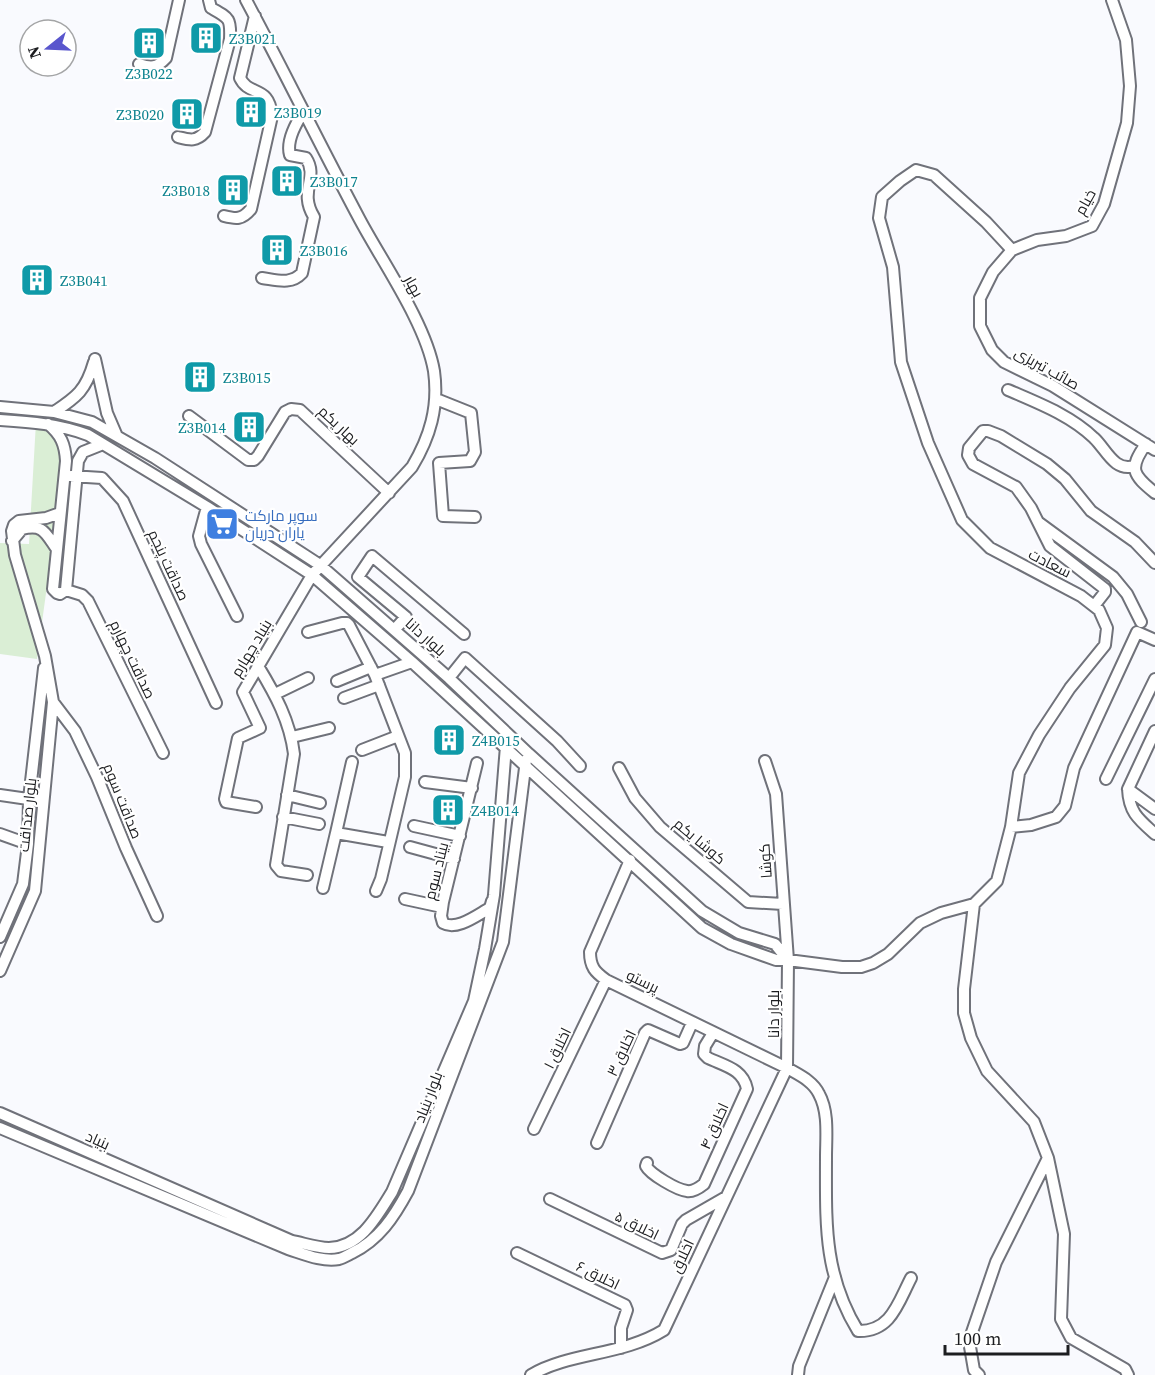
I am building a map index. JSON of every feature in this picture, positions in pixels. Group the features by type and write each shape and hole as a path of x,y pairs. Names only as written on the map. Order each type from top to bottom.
{"street":[{"path":"139,64 152,68 160,65 166,58 179,0"},
{"path":"178,137 191,141 199,138 205,132 230,39 231,25 227,17 211,8 209,0"},
{"name":"بهار","path":"246,0 426,342 434,371 436,399 432,427 424,448 412,467 389,493 312,574"},
{"name":"خیام","path":"1012,250 1037,240 1066,236 1092,225 1104,204 1127,123 1131,86 1126,40 1112,0"},
{"path":"224,216 237,219 245,216 251,210 272,116 271,105 266,96 243,84 240,78 255,16"},
{"path":"261,278 291,282 302,273 314,216 307,206 306,196 311,173 310,164 306,158 290,155 289,149 295,124 304,111"},
{"name":"سعادت","path":"1012,250 987,222 934,175 916,170 882,197 879,218 892,267 901,362 928,444 962,520 990,548 1081,596 1094,606"},
{"name":"صائب تبریزی","path":"1012,250 993,272 980,298 980,326 992,350 1004,362 1053,386 1150,447"},
{"path":"54,412 81,392 89,379 95,359 107,414 116,434"},
{"path":"1008,390 1060,413 1096,439 1114,461 1123,467 1134,466"},
{"path":"436,399 471,413 475,452 470,461 439,463 443,516 475,517"},
{"name":"بلوار دانا","path":"0,407 54,412 92,422 116,434 320,565 449,678 526,760 702,928 731,944 776,960 788,960"},
{"name":"بهار یکم","path":"189,416 248,460 254,460 285,412 291,409 300,410 389,493"},
{"name":"بلوار دانا","path":"0,420 71,428 103,444 207,507 312,574 508,742"},
{"path":"48,424 60,434 65,447 70,476 66,590 60,594 53,589 56,548 60,513 70,476 84,452 103,444"},
{"path":"788,960 842,967 861,967 888,954 920,923 941,913 974,904 997,881 1011,827 1019,773 1024,763 1039,735 1070,688 1105,645 1107,628 1099,610 1094,606 1105,589 1050,546 1016,487 973,464 968,454 969,448 983,431 1001,436 1047,464 1065,479 1091,512 1135,542 1155,563"},
{"path":"1150,447 1137,456 1134,466 1136,474 1155,493"},
{"name":"صداقت پنجم","path":"70,476 102,478 123,501 216,703"},
{"path":"207,507 199,536 201,544 237,616"},
{"path":"12,541 12,531 19,521 46,518 60,513"},
{"path":"1037,521 1113,577 1127,594 1141,622"},
{"path":"12,541 22,529 38,527 45,531 56,548"},
{"name":"بلوار صداقت","path":"0,971 35,891 53,702 45,656 20,576 12,541"},
{"path":"394,629 406,617 357,577 372,556 464,634"},
{"name":"بنیاد چهارم","path":"256,807 226,802 224,795 238,738 260,728 243,692 312,574"},
{"name":"صداقت چهارم","path":"66,590 88,601 163,753"},
{"path":"308,632 347,623 375,676 405,753 405,777 376,891"},
{"path":"1011,827 1031,825 1056,818 1065,806 1074,768 1137,632 1155,640"},
{"name":"بلوار صداقت","path":"0,937 23,884 28,844 29,799 45,656"},
{"path":"449,678 465,658 557,741 580,766"},
{"path":"337,681 375,676 412,662"},
{"path":"258,666 275,694 292,737 294,754 276,864 281,871 307,875"},
{"path":"344,698 375,676"},
{"path":"275,694 308,678"},
{"path":"1106,779 1155,680"},
{"name":"صداقت سوم","path":"53,702 75,731 98,777 156,916"},
{"path":"292,737 329,728"},
{"path":"1155,731 1128,789 1128,801 1135,817 1155,834"},
{"path":"362,750 398,736"},
{"name":"بلوار بنیاد","path":"184,1198 292,1241 328,1248 354,1242 375,1218 392,1192 474,1001 494,895 508,742"},
{"name":"بلوار دانا","path":"526,760 702,912 733,930 775,944 788,960 788,1068"},
{"name":"بلوار بنیاد","path":"184,1198 288,1249 315,1258 339,1259 358,1250 377,1236 394,1217 408,1191 503,942 526,760"},
{"name":"کوشا","path":"765,761 776,794 788,960"},
{"path":"323,888 352,762"},
{"name":"بیناد سوم","path":"477,763 442,907 443,922 449,926 459,924 490,908 494,895"},
{"name":"کوشا یکم","path":"619,768 635,798 660,827 748,902 783,904"},
{"path":"425,782 472,788"},
{"path":"1128,789 1155,809"},
{"path":"0,795 42,801"},
{"path":"287,795 320,803"},
{"path":"283,817 318,824"},
{"path":"414,826 460,836"},
{"path":"336,833 388,842"},
{"path":"0,834 28,844"},
{"path":"410,847 454,859"},
{"name":"پرستو","path":"630,860 590,952 590,963 595,971 606,980 788,1068 812,1083 823,1102 826,1117 826,1226 829,1255 849,1316 858,1331 871,1331 889,1320 911,1278"},
{"path":"405,899 442,907"},
{"path":"974,904 964,989 964,1012 971,1038 987,1071 1034,1122 1048,1158 1064,1234 1061,1319 1071,1338 1125,1370 1128,1375"},
{"name":"اخلاق ۱","path":"534,1129 606,980"},
{"name":"اخلاق ۳","path":"597,1143 645,1033 648,1030 680,1044 683,1043 692,1023"},
{"name":"اخلاق ۴","path":"647,1163 648,1171 677,1188 689,1192 699,1189 704,1184 747,1089 741,1074 704,1054 705,1046 713,1033"},
{"name":"اخلاق","path":"531,1375 543,1368 651,1338 664,1330 788,1068"},
{"name":"بنیاد","path":"0,1113 184,1198"},
{"path":"0,1128 184,1198"},
{"path":"979,1375 974,1370 969,1341 996,1263 1048,1158"},
{"name":"اخلاق ۵","path":"550,1199 662,1253 671,1250 686,1220 726,1196"},
{"name":"اخلاق ۶","path":"518,1253 625,1305 627,1310 621,1328 621,1348"},
{"path":"798,1375 799,1366 835,1278"}],"green space":[{"path":"36,422 69,425 37,659 0,654 0,543 29,544"}],"place":[{"name":"Z3B021","path":"206,38"},
{"name":"Z3B022","path":"149,43"},
{"name":"Z3B019","path":"251,112"},
{"name":"Z3B020","path":"187,114"},
{"name":"Z3B017","path":"287,181"},
{"name":"Z3B018","path":"233,190"},
{"name":"Z3B016","path":"277,250"},
{"name":"Z3B041","path":"37,280"},
{"name":"Z3B015","path":"200,377"},
{"name":"Z3B014","path":"249,427"},
{"name":"سوپر مارکت یاران دریان","path":"222,524"},
{"name":"Z4B015","path":"449,740"},
{"name":"Z4B014","path":"448,810"}]}
